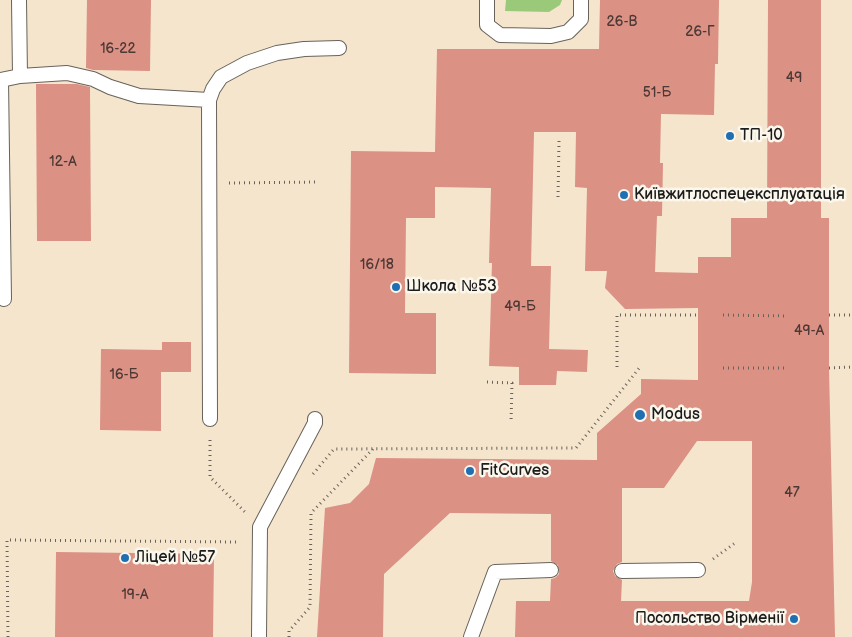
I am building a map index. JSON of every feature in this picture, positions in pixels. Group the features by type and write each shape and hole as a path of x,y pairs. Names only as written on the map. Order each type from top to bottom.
{"lane":[{"path":"19,0 20,76"},
{"path":"487,0 487,25 500,34 551,36 568,32 581,19 581,0"},
{"path":"210,419 208,100 212,89 221,77 247,63 278,53 304,49 339,48"},
{"path":"4,299 1,80 20,76 67,73 93,79 110,87 139,96 208,100"},
{"path":"259,637 260,527 315,423 315,419"},
{"path":"471,637 495,572 551,570"},
{"path":"622,571 698,570"}],"path":[{"path":"558,197 559,141"},
{"path":"209,183 316,182"},
{"path":"618,366 617,315 698,315"},
{"path":"723,315 788,316"},
{"path":"829,315 852,315"},
{"path":"334,449 576,448 640,367"},
{"path":"829,368 852,367"},
{"path":"723,368 788,368"},
{"path":"487,382 512,383 511,424"},
{"path":"210,419 210,477 260,527"},
{"path":"289,637 289,631 310,607 311,513 374,448"},
{"path":"8,637 7,540 259,542"},
{"path":"698,570 735,543"}],"green space":[{"path":"506,0 562,0 560,5 549,12 505,11"}],"building":[{"path":"87,0 151,0 150,71 93,70 86,68"},
{"path":"600,0 719,0 718,64 715,64 714,115 661,114 660,163 663,163 662,216 657,216 655,272 698,273 698,257 731,257 731,218 767,218 768,0 821,0 821,218 829,218 829,368 835,637 515,637 516,601 550,601 551,579 559,574 558,565 551,561 551,514 450,513 384,574 383,637 317,637 325,508 350,503 369,484 376,458 597,460 597,433 641,394 641,379 698,380 698,308 625,309 605,288 607,271 585,271 587,188 575,187 576,132 534,132 531,266 551,266 549,349 588,350 587,372 557,371 556,385 519,385 519,367 489,366 492,263 489,263 491,188 435,187 435,218 406,218 405,313 436,313 436,374 349,373 351,151 435,152 437,49 599,49","holes":["697,441 752,441 752,582 749,601 621,601 622,580 615,576 613,571 617,564 622,562 622,488 664,488"]},
{"path":"36,84 77,84 90,87 91,241 37,241"},
{"path":"162,342 191,342 191,372 161,372 161,431 100,430 101,349 162,350"},
{"path":"56,552 214,554 213,637 55,637"}],"place":[{"name":"ТП-10","path":"730,136"},
{"name":"Київжитлоспецексплуатація","path":"624,195"},
{"name":"Школа №53","path":"396,287"},
{"name":"Modus","path":"640,415"},
{"name":"FitCurves","path":"470,471"},
{"name":"Ліцей №57","path":"125,558"},
{"name":"Посольство Вірменії","path":"794,619"}]}
